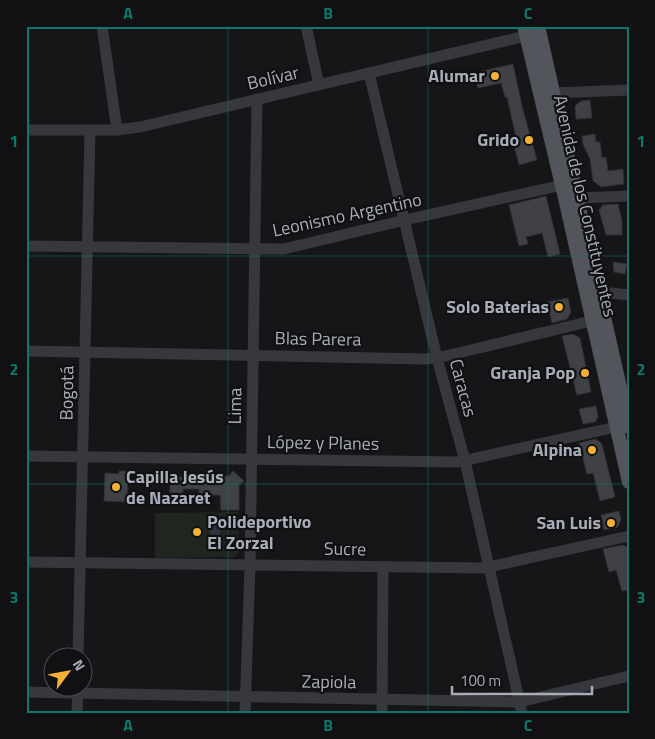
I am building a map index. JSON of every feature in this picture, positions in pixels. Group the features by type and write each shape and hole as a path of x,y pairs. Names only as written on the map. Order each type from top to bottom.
{"main road":[{"name":"Avenida de los Constituyentes","path":"538,26 578,198 592,291 622,427 629,482"},
{"name":"Avenida de los Constituyentes","path":"525,31 562,186 592,291"},
{"name":"Avenida de los Constituyentes","path":"598,320 625,398 622,427"}],"street":[{"path":"102,26 117,130"},
{"path":"306,26 319,85"},
{"name":"Bolívar","path":"26,130 90,131 140,127 369,73 525,31"},
{"name":"Caracas","path":"369,73 437,358 465,461 521,708"},
{"path":"553,93 629,90"},
{"name":"Lima","path":"245,713 250,565 257,99"},
{"name":"Bogotá","path":"78,646 90,131"},
{"path":"562,186 578,198 629,196"},
{"name":"Leonismo Argentino","path":"26,246 284,249 405,220 562,186"},
{"path":"592,291 629,295"},
{"name":"Blas Parera","path":"26,351 437,358 598,320"},
{"name":"López y Planes","path":"26,456 465,461 622,427"},
{"name":"Sucre","path":"26,562 490,568 629,536"},
{"path":"382,713 384,567"},
{"name":"Zapiola","path":"92,691 245,698 382,700 521,708 629,676"},
{"name":"Zapiola","path":"26,692 42,691"},
{"path":"77,713 78,696"}],"shaded area":[{"name":"Polideportivo El Zorzal","path":"238,512 239,551 235,557 155,558 155,513"},
{"path":"210,521 220,521 220,543 210,543"}],"building":[{"path":"513,64 537,160 519,165 512,138 516,137 507,97 505,97 501,83 478,88 474,73"},
{"path":"590,100 592,118 576,119 575,106 581,101"},
{"path":"595,134 596,142 600,142 602,158 606,157 608,171 623,169 624,184 601,187 593,181 590,159 583,144 582,136"},
{"path":"546,196 560,254 548,257 542,233 526,237 528,244 519,246 509,205"},
{"path":"618,204 622,221 622,235 606,235 599,210 603,205"},
{"path":"613,262 627,264 625,274 614,272"},
{"name":"Solo Baterias","path":"568,298 571,312 567,319 552,323 547,302"},
{"path":"573,334 580,338 591,392 577,395 562,336"},
{"path":"596,406 598,417 595,422 583,424 579,409"},
{"path":"596,439 602,444 615,497 600,501 593,473 587,474 579,443"},
{"name":"Capilla Jesús de Nazaret","path":"119,471 128,471 127,502 104,501 105,473 119,474"},
{"path":"233,471 244,481 239,485 239,510 221,510 220,495 199,495 199,489 183,489 183,494 170,494 170,477 229,476"},
{"name":"San Luis","path":"619,511 621,519 618,527 604,530 601,515"},
{"path":"623,545 629,548 629,590 622,591 616,570 609,572 603,549"}],"place":[{"name":"Alumar","path":"495,76"},
{"name":"Grido","path":"529,140"},
{"name":"Solo Baterias","path":"559,307"},
{"name":"Granja Pop","path":"585,373"},
{"name":"Alpina","path":"592,450"},
{"name":"Capilla Jesús de Nazaret","path":"116,487"},
{"name":"San Luis","path":"611,523"},
{"name":"Polideportivo El Zorzal","path":"197,532"}]}
